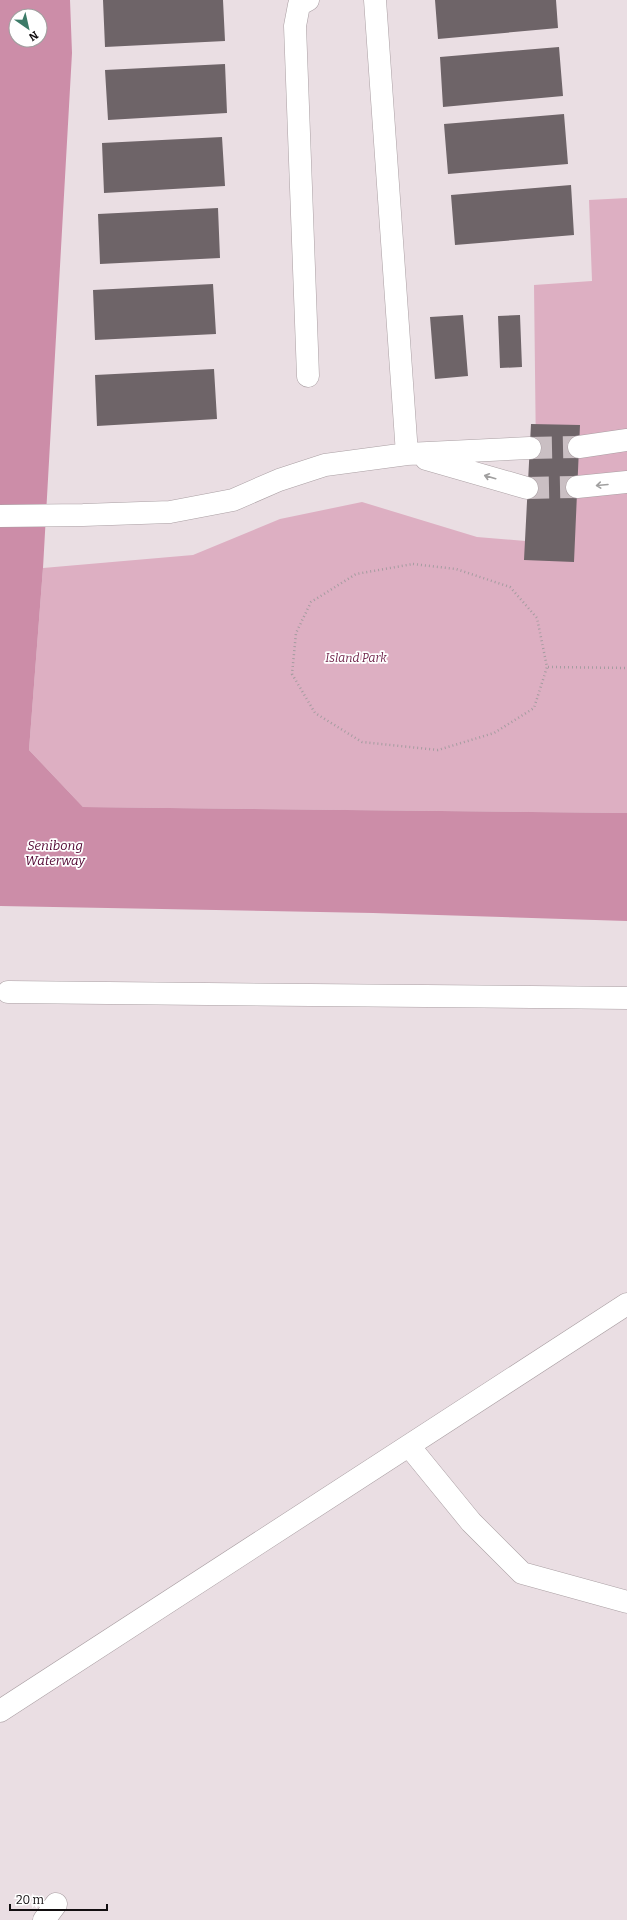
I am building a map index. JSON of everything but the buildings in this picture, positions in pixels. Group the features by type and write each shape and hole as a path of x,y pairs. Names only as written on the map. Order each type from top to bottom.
{"street":[{"path":"308,0 299,5 295,26 308,376"},
{"path":"375,0 407,454"},
{"path":"579,447 627,440"},
{"path":"0,516 83,516 170,512 233,500 279,480 324,465 407,454 530,448"},
{"path":"407,454 528,488"},
{"path":"577,487 627,482"},
{"path":"8,992 627,998"},
{"path":"0,1711 627,1304"},
{"path":"409,1446 471,1522 522,1573 627,1602"}],"path":[{"path":"413,564 456,569 510,587 537,618 547,667 534,708 494,733 438,750 362,742 315,713 292,674 296,633 311,602 356,574 413,564"},
{"path":"547,667 627,668"}],"green space":[{"name":"Island Park","path":"627,198 627,813 83,807 29,750 43,568 193,555 280,519 362,502 477,537 537,542 534,285 592,281 589,200"}],"water":[{"name":"Senibong Waterway","path":"0,0 70,0 72,53 43,568 29,750 83,807 627,813 627,921 373,913 0,906"}],"tunnel":[{"path":"530,448 579,447"},
{"path":"527,488 577,487"}]}
